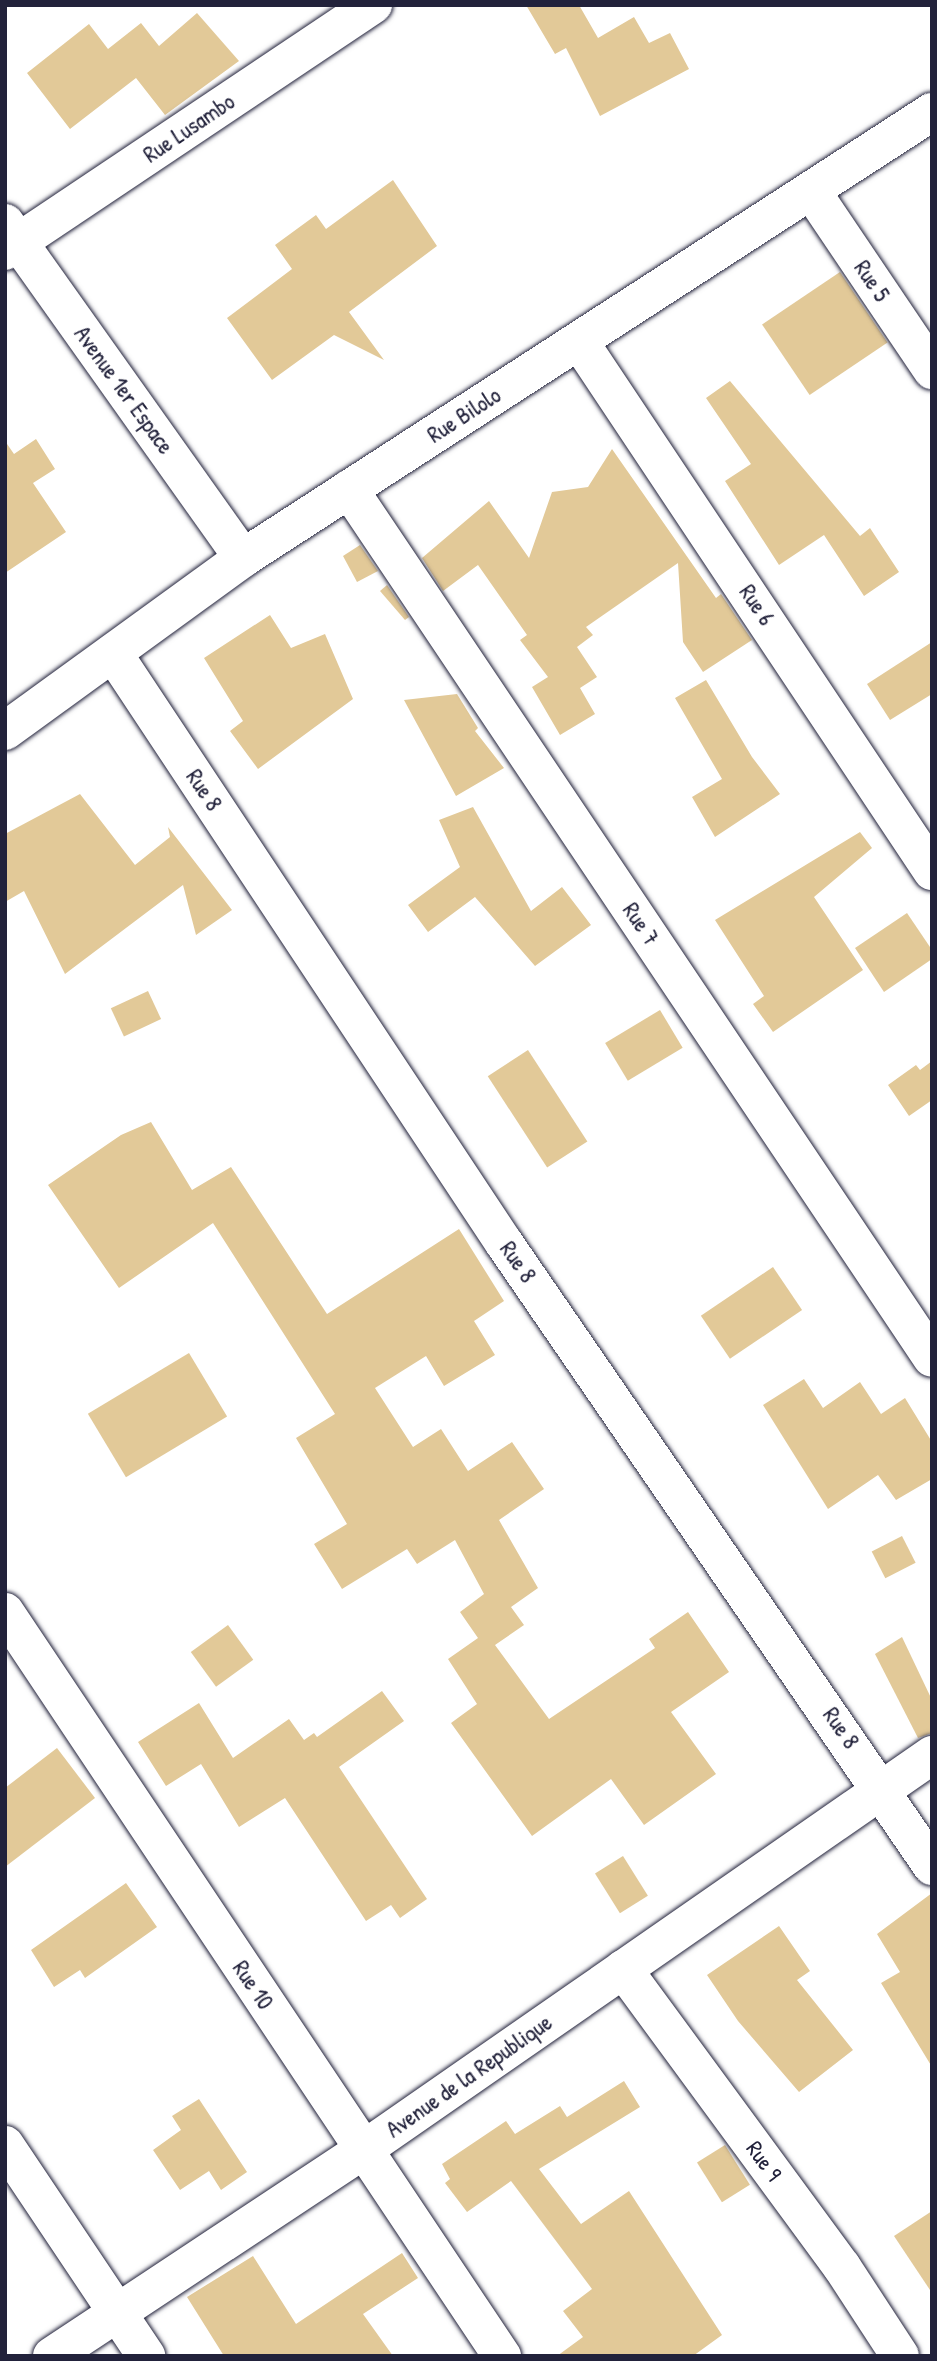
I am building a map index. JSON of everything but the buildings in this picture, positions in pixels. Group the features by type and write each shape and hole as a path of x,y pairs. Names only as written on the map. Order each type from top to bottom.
{"street":[{"name":"Rue Lusambo","path":"10,239 373,5"},
{"name":"Rue Bilolo","path":"5,731 243,558 932,112"},
{"name":"Rue 5","path":"812,192 932,370"},
{"name":"Avenue 1er Espace","path":"10,239 243,558"},
{"name":"Rue 6","path":"579,341 932,871"},
{"name":"Rue 7","path":"349,489 932,1358"},
{"name":"Rue 8","path":"113,653 504,1243 883,1789 932,1866"},
{"name":"Rue 10","path":"5,1612 502,2356"},
{"name":"Avenue de la Republique","path":"52,2356 363,2150 932,1755"},
{"name":"Rue 9","path":"623,1969 842,2267 900,2356"},
{"path":"5,2145 146,2356"}]}
